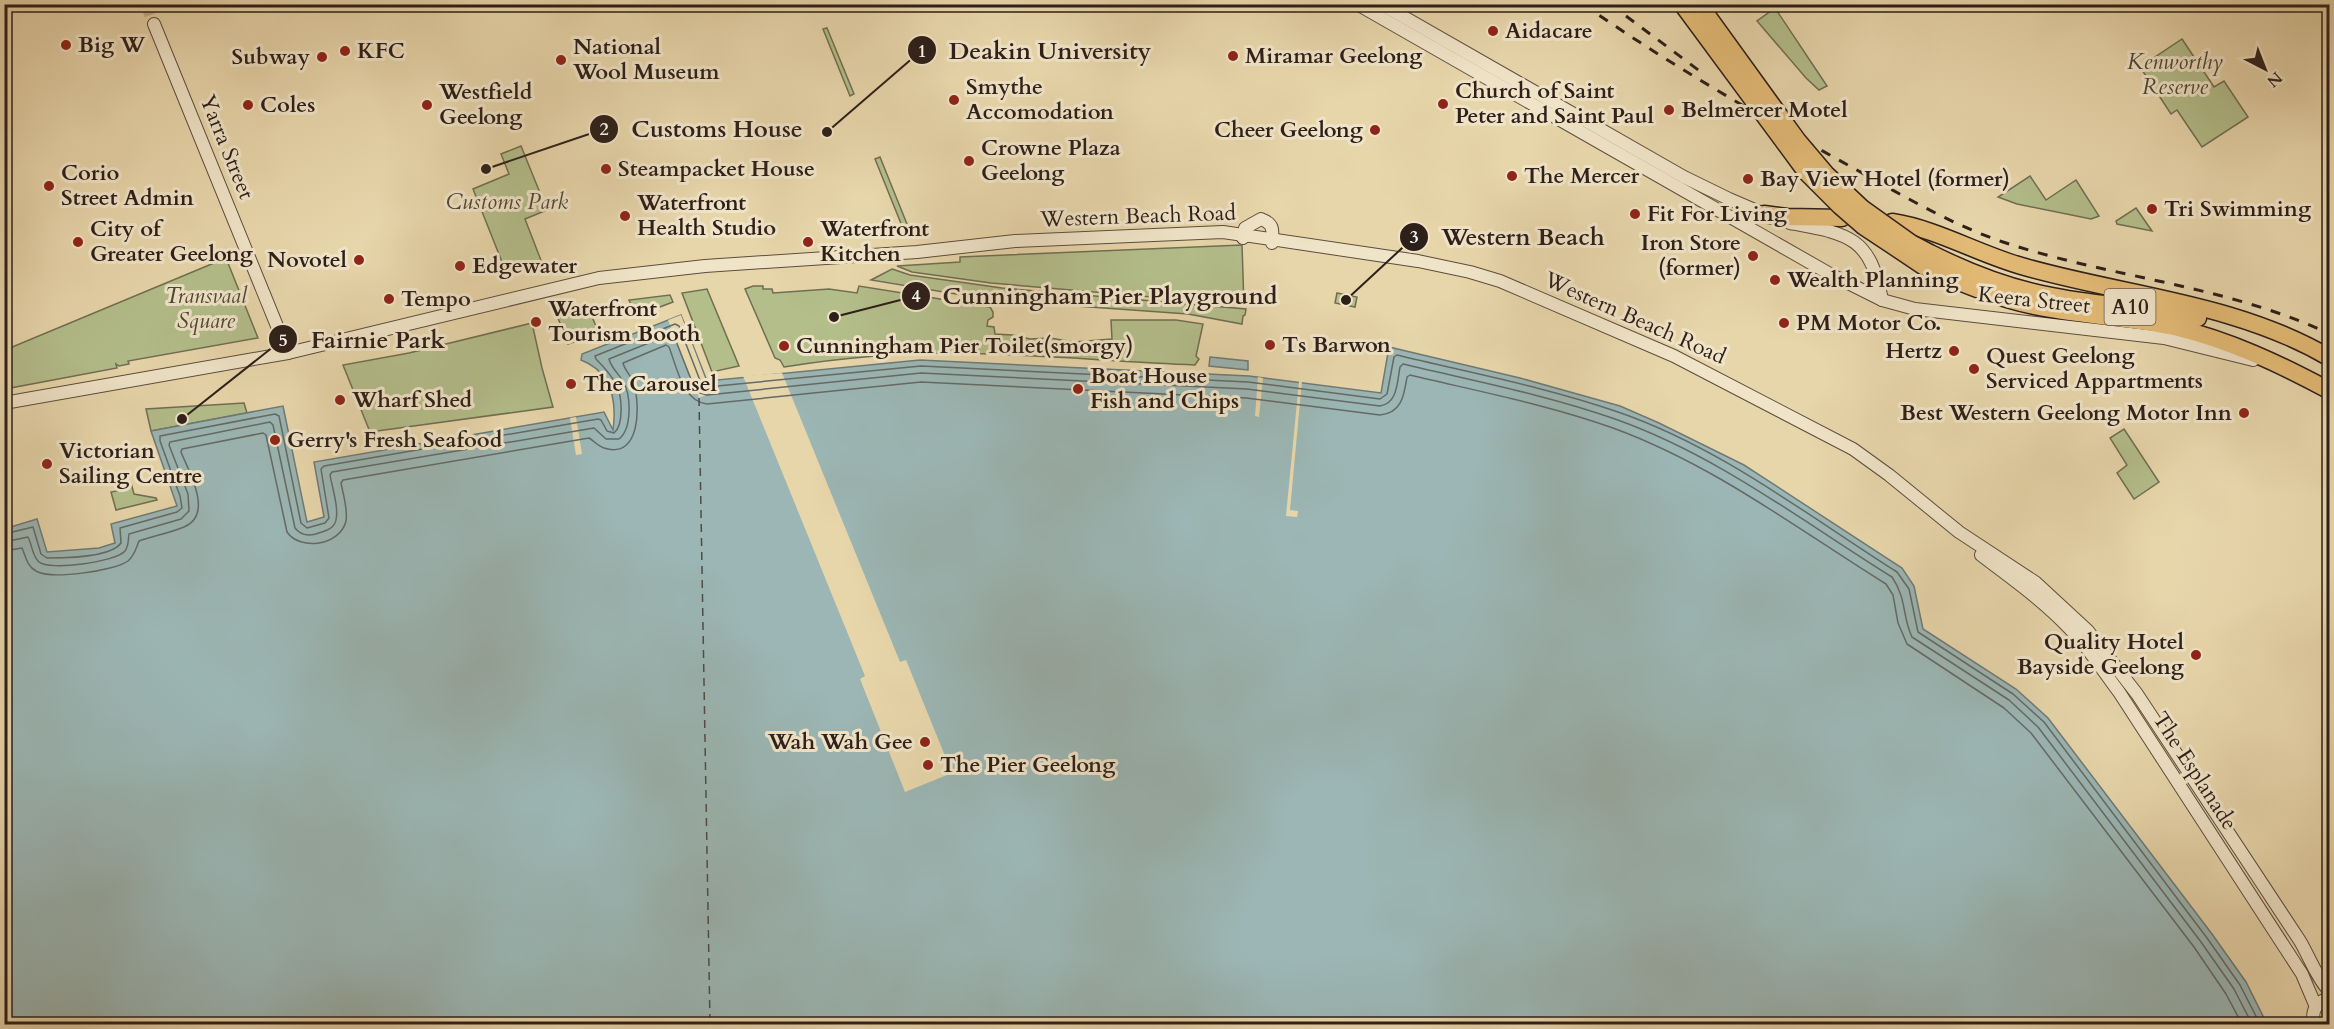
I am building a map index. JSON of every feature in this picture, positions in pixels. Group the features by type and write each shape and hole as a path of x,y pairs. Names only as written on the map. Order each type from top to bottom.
{"highway":[{"name":"A10","path":"1682,4 1806,172 1863,226 1927,260 1964,284 2000,297 2053,310 2172,327 2236,345 2275,364"},
{"name":"A10","path":"1699,4 1798,141 1826,174 1845,193 1927,260 2016,288 2065,299 2150,309 2201,319 2259,335 2330,363"},
{"path":"1764,214 1786,217 1842,218"},
{"path":"1892,222 1920,228 2003,261 2046,273 2186,303 2234,317 2272,330 2330,358"},
{"name":"Keera Street","path":"2275,364 2330,391"}],"street":[{"path":"1357,4 1684,177 1764,214 1790,223 1833,231 1855,242 1873,264 1882,300"},
{"path":"1381,4 1529,96"},
{"name":"Yarra Street","path":"154,24 288,353"},
{"name":"Keera Street","path":"1529,96 1839,279 1882,300 1924,311 2164,338 2275,364"},
{"name":"Western Beach Road","path":"4,403 288,353 599,278 705,266 935,250 1034,240 1213,232 1418,261 1485,276 1674,356 1853,449 2020,578"},
{"name":"The Esplanade","path":"2020,578 2088,631 2137,694 2300,941 2312,960 2317,975 2330,992"},
{"name":"The Esplanade","path":"2020,578 2070,629 2119,692 2302,975 2316,1007"},
{"path":"2314,1024 2313,1013 2316,1007 2323,1000 2330,998"}],"green space":[{"path":"1775,8 1827,86 1819,90 1806,78 1757,21"},
{"path":"827,28 854,94 850,96 823,29"},
{"name":"Kenworthy Reserve","path":"2182,39 2214,87 2224,81 2248,117 2202,147 2177,110 2171,114 2140,67"},
{"name":"Customs Park","path":"521,146 547,210 525,219 542,263 508,277 473,189 509,174 501,154"},
{"path":"880,157 907,224 902,226 875,159"},
{"path":"2030,176 2046,200 2076,180 2099,216 2091,219 2017,204 1998,197"},
{"path":"2136,208 2152,231 2117,224 2116,221"},
{"path":"1242,245 1244,305 991,283 912,272 897,266 960,262 960,257"},
{"name":"Transvaal Square","path":"226,258 258,338 128,361 129,364 119,366 116,364 117,368 5,389 5,350"},
{"path":"892,269 910,275 1002,288 1246,309 1242,324 1188,314 992,300 871,280"},
{"path":"753,286 772,289 773,293 829,289 857,293 859,286 990,307 993,317 988,320 987,326 994,327 995,334 1030,339 1050,338 1074,342 1112,339 1111,320 1176,320 1203,324 1196,356 1199,359 1195,365 932,353 868,357 784,367 780,360 775,358 745,289"},
{"path":"707,289 739,366 712,372 682,293"},
{"path":"1337,293 1357,297 1355,307 1335,303"},
{"path":"670,295 673,302 636,316 629,300"},
{"path":"589,310 599,333 568,344 558,318"},
{"path":"532,323 553,407 370,432 343,365 409,353"},
{"path":"244,403 247,413 151,431 146,409"},
{"path":"2124,429 2159,482 2134,499 2117,473 2127,465 2110,438"},
{"path":"131,483 134,494 157,500 116,510 111,492 117,491 116,486"}],"water":[{"path":"681,315 707,381 920,360 1249,376 1381,393 1389,347 1520,378 1620,406 1659,423 1744,465 1902,568 1914,586 1923,629 2016,689 2048,718 2212,934 2246,982 2267,1024 5,1024 4,529 37,519 47,552 99,548 115,543 111,524 177,506 151,431 283,406 307,522 324,517 314,462 604,412 613,430 614,408 610,388 600,372 581,360 582,354"},
{"path":"1210,357 1248,361 1248,370 1209,366"}],"pier":[{"path":"681,315 706,381 704,382 708,394 699,398 668,320"},
{"path":"782,373 900,662 906,660 952,773 905,792 860,679 865,676 743,376"},
{"path":"1258,377 1263,378 1259,417 1255,416"},
{"path":"1299,381 1302,381 1290,510 1298,511 1297,517 1286,516"},
{"path":"576,417 582,454 576,455 570,418"}],"ferry route":[{"path":"699,398 710,1024"}],"tunnel":[{"path":"146,4 154,24"}],"railway":[{"path":"1583,4 1647,47 1745,107 1903,196 1962,226 2003,242 2044,254 2250,304 2291,317 2330,334"},
{"path":"1610,4 1701,72"}],"place":[{"name":"Aidacare","path":"1493,31"},
{"name":"Big W","path":"66,45"},
{"name":"KFC","path":"345,51"},
{"name":"Miramar Geelong","path":"1233,56"},
{"name":"Subway","path":"322,57"},
{"name":"National Wool Museum","path":"561,60"},
{"name":"Smythe Accomodation","path":"954,100"},
{"name":"Church of Saint Peter and Saint Paul","path":"1443,104"},
{"name":"Coles","path":"248,105"},
{"name":"Westfield Geelong","path":"427,105"},
{"name":"Belmercer Motel","path":"1669,110"},
{"name":"Cheer Geelong","path":"1375,130"},
{"name":"Deakin University","path":"827,132"},
{"name":"Crowne Plaza Geelong","path":"969,161"},
{"name":"Customs House","path":"486,169"},
{"name":"Steampacket House","path":"606,169"},
{"name":"The Mercer","path":"1512,176"},
{"name":"Bay View Hotel (former)","path":"1748,179"},
{"name":"Corio Street Admin","path":"49,186"},
{"name":"Tri Swimming","path":"2152,209"},
{"name":"Fit For Living","path":"1635,214"},
{"name":"Waterfront Health Studio","path":"625,216"},
{"name":"City of Greater Geelong","path":"78,242"},
{"name":"Waterfront Kitchen","path":"808,242"},
{"name":"Iron Store (former)","path":"1753,256"},
{"name":"Novotel","path":"359,260"},
{"name":"Edgewater","path":"460,266"},
{"name":"Wealth Planning","path":"1775,280"},
{"name":"Tempo","path":"389,299"},
{"name":"Western Beach","path":"1346,300"},
{"name":"Cunningham Pier Playground","path":"834,317"},
{"name":"Waterfront Tourism Booth","path":"536,322"},
{"name":"PM Motor Co.","path":"1784,323"},
{"name":"Ts Barwon","path":"1270,345"},
{"name":"Cunningham Pier Toilet(smorgy)","path":"784,346"},
{"name":"Hertz","path":"1954,351"},
{"name":"Quest Geelong Serviced Appartments","path":"1974,369"},
{"name":"The Carousel","path":"571,384"},
{"name":"Boat House Fish and Chips","path":"1078,389"},
{"name":"Wharf Shed","path":"340,400"},
{"name":"Best Western Geelong Motor Inn","path":"2244,413"},
{"name":"Fairnie Park","path":"182,419"},
{"name":"Gerry's Fresh Seafood","path":"275,440"},
{"name":"Victorian Sailing Centre","path":"47,464"},
{"name":"Quality Hotel Bayside Geelong","path":"2196,655"},
{"name":"Wah Wah Gee","path":"925,742"},
{"name":"The Pier Geelong","path":"928,765"}]}
